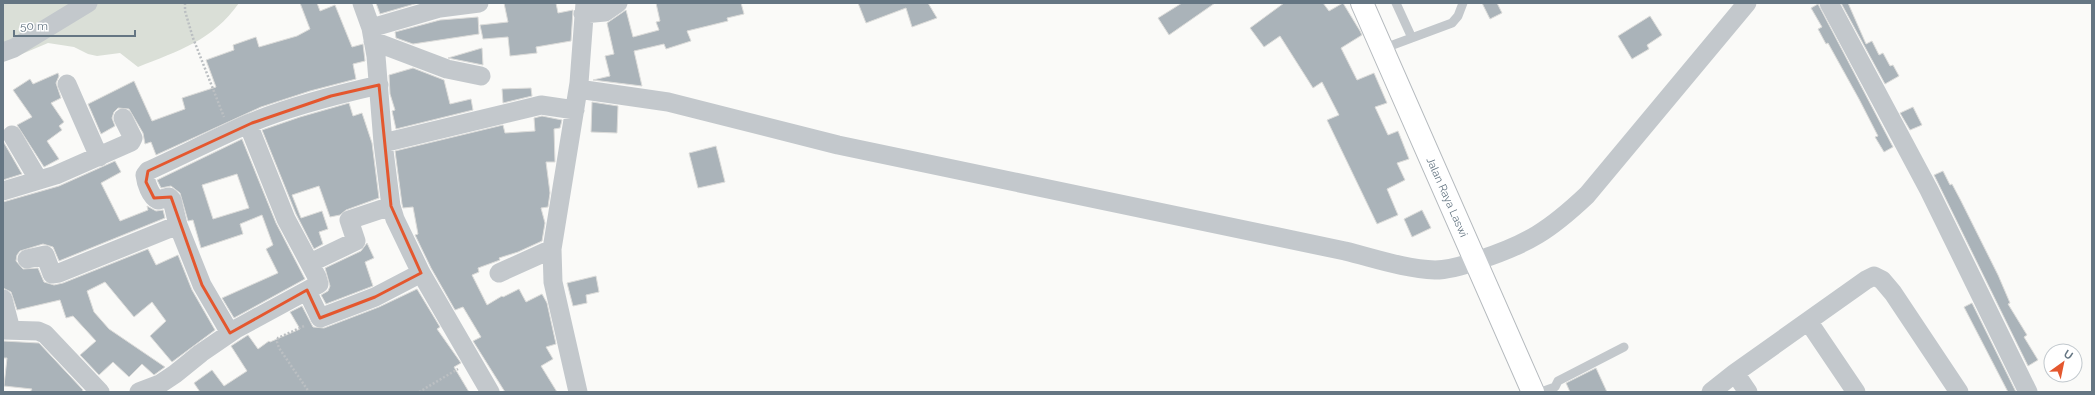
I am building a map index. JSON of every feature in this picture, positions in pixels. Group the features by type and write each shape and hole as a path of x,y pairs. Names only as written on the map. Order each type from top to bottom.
{"main road":[{"name":"Jalan Raya Laswi","path":"1362,3 1533,392"}],"street":[{"path":"3,52 14,48 88,3"},
{"path":"362,3 373,41 379,85 383,143 391,206 395,219 421,273 490,392"},
{"path":"373,41 440,8 479,3"},
{"path":"578,392 553,282 552,249 578,89 584,8 605,12 618,3"},
{"path":"578,89 668,102 838,145 1345,251 1404,266 1435,270 1451,269 1508,251 1538,236 1563,218 1588,195 1747,3"},
{"path":"1828,3 1929,190 2028,392"},
{"path":"373,41 447,69 481,76"},
{"path":"67,84 99,157"},
{"path":"230,333 202,285 178,225 171,198 158,200 154,198 146,182 145,175 148,171 185,152 248,124 331,96 379,85"},
{"path":"383,143 541,105 575,110"},
{"path":"3,191 56,175 99,157 133,140 123,118"},
{"path":"139,392 160,384 230,333 317,286 319,282 286,219 248,124"},
{"path":"12,135 38,180"},
{"path":"310,263 356,242 349,220 391,206"},
{"path":"27,259 44,255 52,274 178,225"},
{"path":"499,273 552,249"},
{"path":"307,291 320,318 375,297 421,273"},
{"path":"1711,392 1808,321 1866,280 1874,276 1882,280 1893,292 1959,392"},
{"path":"3,298 7,330 38,331 45,334 100,392"},
{"path":"1808,321 1856,392"},
{"path":"1735,373 1748,392"}],"lane":[{"path":"1396,3 1412,38"},
{"path":"1382,49 1452,23 1458,16 1463,3"},
{"path":"1542,392 1555,388 1558,381 1624,347"}],"path":[{"path":"185,3 185,11 193,38 230,132"},
{"path":"309,392 279,348 276,340 320,318"},
{"path":"419,392 472,361"}],"highlighted area":[{"path":"379,85 391,206 421,273 375,297 320,318 307,290 230,333 202,285 171,197 154,198 146,182 148,171 252,123 331,96"}],"shaded area":[{"path":"3,3 239,3 229,16 206,36 167,56 138,67 120,53 97,56 88,54 74,47 48,43 3,62"}],"building":[{"path":"300,3 317,3 320,11 335,5 352,47 363,44 365,61 353,64 356,79 310,91 261,107 156,155 151,142 145,144 143,133 129,109 118,108 114,112 112,118 115,126 101,134 88,104 134,81 152,121 185,109 182,98 216,87 206,60 234,50 233,45 256,37 259,47 297,36 310,29"},
{"path":"376,3 418,3 380,14"},
{"path":"504,3 556,3 558,13 573,10 571,41 536,47 537,53 510,56 508,37 483,39 480,25 508,22"},
{"path":"656,3 741,3 744,14 727,18 728,21 687,31 691,41 666,49 664,44 634,51 642,86 593,80 610,76 605,56 614,54 607,23 626,10 633,37 659,30 656,22 660,21"},
{"path":"858,3 928,3 937,18 912,27 906,8 866,23"},
{"path":"1182,3 1215,3 1169,35 1158,18"},
{"path":"1284,3 1323,3 1329,11 1343,3 1360,31 1362,35 1341,48 1357,80 1374,73 1387,103 1375,107 1388,135 1398,131 1409,159 1397,163 1405,180 1387,189 1398,215 1377,224 1327,120 1339,115 1322,82 1313,88 1280,36 1264,47 1250,28"},
{"path":"1482,3 1497,3 1502,13 1490,19"},
{"path":"1841,3 1848,3 1866,44 1872,41 1879,55 1883,53 1890,66 1893,65 1899,76 1885,84"},
{"path":"1818,4 1893,147 1884,152 1875,137 1878,136 1859,99 1828,43 1826,44 1818,29 1822,27 1811,8"},
{"path":"1650,16 1662,35 1647,45 1649,49 1632,59 1618,36"},
{"path":"478,17 479,34 413,44 396,38 395,32 440,20"},
{"path":"482,48 483,65 448,58"},
{"path":"413,68 444,80 450,104 471,99 473,110 396,129 392,111 395,110 390,94 389,75"},
{"path":"58,73 59,76 56,83 61,98 51,103 64,122 59,126 62,130 47,141 59,159 44,167 17,125 32,117 13,90 30,79 33,84"},
{"path":"531,88 532,96 503,103 502,89"},
{"path":"592,102 618,106 617,133 591,132"},
{"path":"349,103 353,116 362,113 372,143 379,198 346,210 340,215 330,217 319,186 292,195 301,218 322,211 328,229 319,232 323,244 314,249 296,214 262,130"},
{"path":"1913,107 1922,125 1910,130 1900,113"},
{"path":"542,116 562,120 560,128 554,129 555,162 546,162 550,193 548,207 541,208 545,223 542,241 478,268 479,272 472,275 487,305 502,296 503,297 519,289 526,302 542,294 547,303 556,344 546,347 553,359 541,366 557,392 505,392 473,341 481,337 463,307 455,310 431,268 415,235 418,234 413,207 403,208 402,204 395,151 503,125 505,133 535,131 534,118"},
{"path":"242,139 276,223 305,279 234,318 222,298 278,273 266,249 273,245 262,215 240,224 243,234 201,248 193,220 188,221 180,193 171,186 161,188 157,180","holes":["237,174 249,208 213,219 202,185"]},
{"path":"3,141 22,174 3,180"},
{"path":"716,146 725,182 698,188 689,153"},
{"path":"115,161 121,172 101,183 120,221 148,210 147,206 156,211 163,210 165,218 59,261 53,247 43,244 20,251 17,255 16,261 23,269 38,268 44,282 54,285 63,283 148,249 156,265 178,255 192,290 215,330 172,362 150,336 166,321 152,302 134,317 105,282 87,291 94,312 109,329 165,367 154,375 142,364 129,377 113,362 99,375 80,355 96,341 73,316 66,318 60,300 17,310 11,292 3,288 3,202 59,186"},
{"path":"1943,171 1950,185 1952,184 1961,201 1998,275 2010,303 2008,304 2027,335 2024,337 2038,360 2028,366 1934,175"},
{"path":"1422,210 1431,228 1412,237 1404,219"},
{"path":"367,243 374,258 365,262 373,286 326,304 321,295 328,291 330,286 325,268 361,251"},
{"path":"596,276 599,292 586,295 587,303 573,306 567,283"},
{"path":"417,289 440,327 437,329 461,363 454,367 469,392 200,392 194,383 212,370 224,386 247,371 231,346 248,335 258,349 269,341 270,342 300,329 290,312 302,306 313,327 324,328 379,307"},
{"path":"1972,303 2016,392 2008,392 1964,307"},
{"path":"3,341 39,343 83,390 82,392 30,392 32,389 4,386 7,358 3,358"},
{"path":"1596,368 1607,392 1570,392 1566,383"}]}
